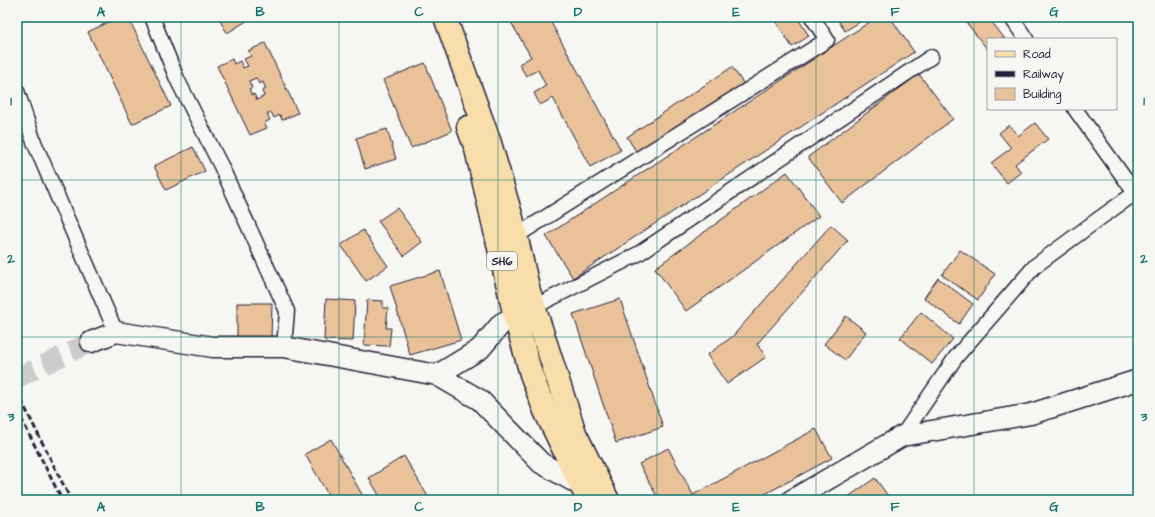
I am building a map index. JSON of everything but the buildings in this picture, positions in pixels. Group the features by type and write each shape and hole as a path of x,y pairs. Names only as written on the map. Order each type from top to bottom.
{"main road":[{"name":"SH6","path":"430,17 507,240 515,317 531,374 545,411 594,492"},
{"path":"445,17 490,143 507,240 529,291 594,492"}],"street":[{"path":"152,17 177,79 221,166 287,312 284,347"},
{"path":"507,240 827,40 812,17"},
{"path":"1010,17 1025,38"},
{"path":"437,375 480,349 502,323 638,254 931,57"},
{"path":"17,91 34,142 116,332"},
{"path":"902,436 956,357 1035,266 1136,192 1076,110"},
{"path":"91,342 116,332 213,347 284,347 437,375 480,400 541,463 594,492"},
{"path":"792,500 902,436 1031,414 1138,380"}],"tunnel":[{"path":"17,378 91,342"}],"railway":[{"path":"17,392 71,500"},
{"path":"17,410 62,500"}]}
